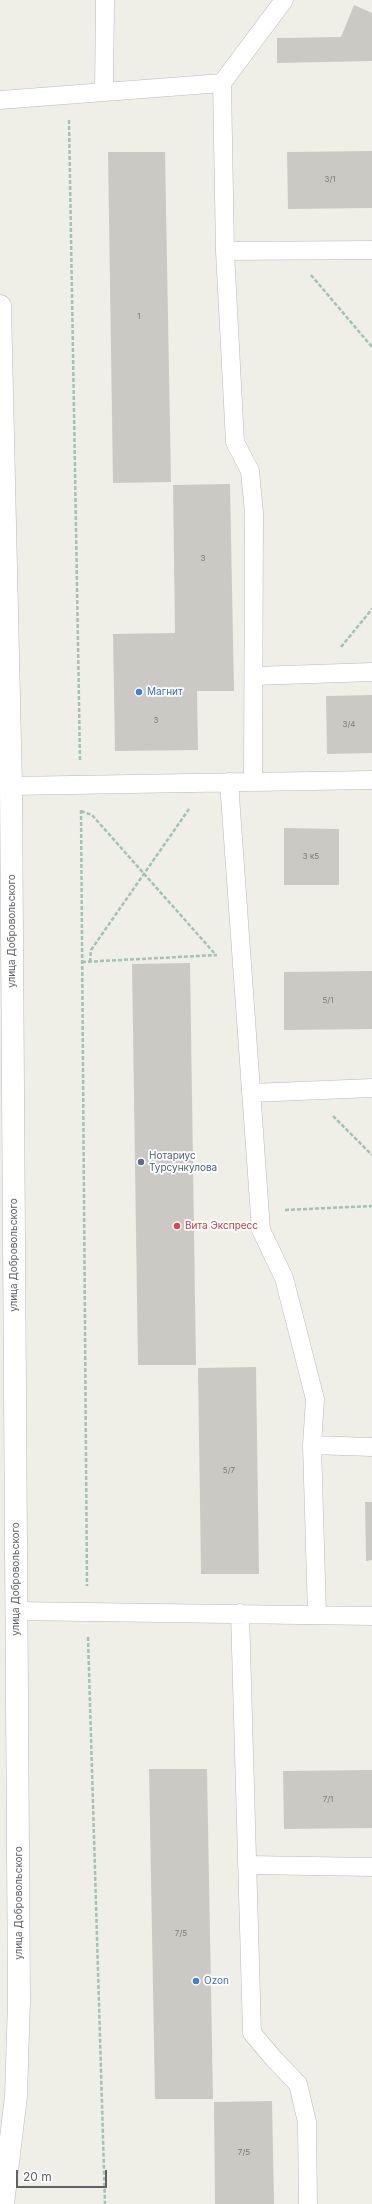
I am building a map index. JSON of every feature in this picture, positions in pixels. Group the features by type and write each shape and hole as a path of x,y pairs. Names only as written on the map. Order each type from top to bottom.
{"main road":[{"name":"улица Добровольского","path":"0,306 11,786 8,1611 19,2001 16,2096 3,2204"}],"lane":[{"path":"104,92 105,0"},
{"path":"253,782 254,513 250,471 234,442 225,251 222,83 284,0"},
{"path":"0,100 222,83"},
{"path":"225,251 372,250"},
{"path":"254,676 372,672"},
{"path":"11,786 372,780"},
{"path":"228,782 261,1230 284,1278 315,1399 312,1444 317,1615"},
{"path":"251,1092 372,1088"},
{"path":"312,1444 372,1447"},
{"path":"8,1611 372,1616"},
{"path":"240,1613 252,2032 274,2059 298,2084 307,2122 308,2204"},
{"path":"248,1864 372,1867"}],"path":[{"path":"68,95 80,785 88,1612 105,2204"},
{"path":"290,250 372,347"},
{"path":"318,675 372,609"},
{"path":"90,962 91,950 207,782"},
{"path":"80,811 92,814 216,955"},
{"path":"82,962 241,954"},
{"path":"308,1090 372,1155"},
{"path":"260,1211 372,1206"}],"building":[{"path":"354,5 372,13 372,61 277,63 277,38 341,37"},
{"path":"372,151 372,208 288,209 287,152"},
{"path":"108,152 165,152 171,482 113,483"},
{"path":"230,484 234,691 197,691 198,750 115,751 113,634 175,633 173,485"},
{"path":"372,695 372,753 327,754 326,696"},
{"path":"284,828 339,829 339,885 284,885"},
{"path":"190,963 196,1365 138,1365 132,964"},
{"path":"372,971 372,1029 284,1030 284,972"},
{"path":"256,1367 259,1574 201,1574 198,1368"},
{"path":"365,1502 372,1502 372,1560 366,1561"},
{"path":"149,1769 207,1769 213,2099 155,2099"},
{"path":"372,1770 372,1828 284,1829 283,1771"},
{"path":"272,2101 274,2204 215,2204 214,2102"}],"place":[{"name":"Магнит","path":"139,692"},
{"name":"Нотариус Турсункулова","path":"141,1162"},
{"name":"Вита Экспресс","path":"177,1226"},
{"name":"Ozon","path":"196,1981"}]}
